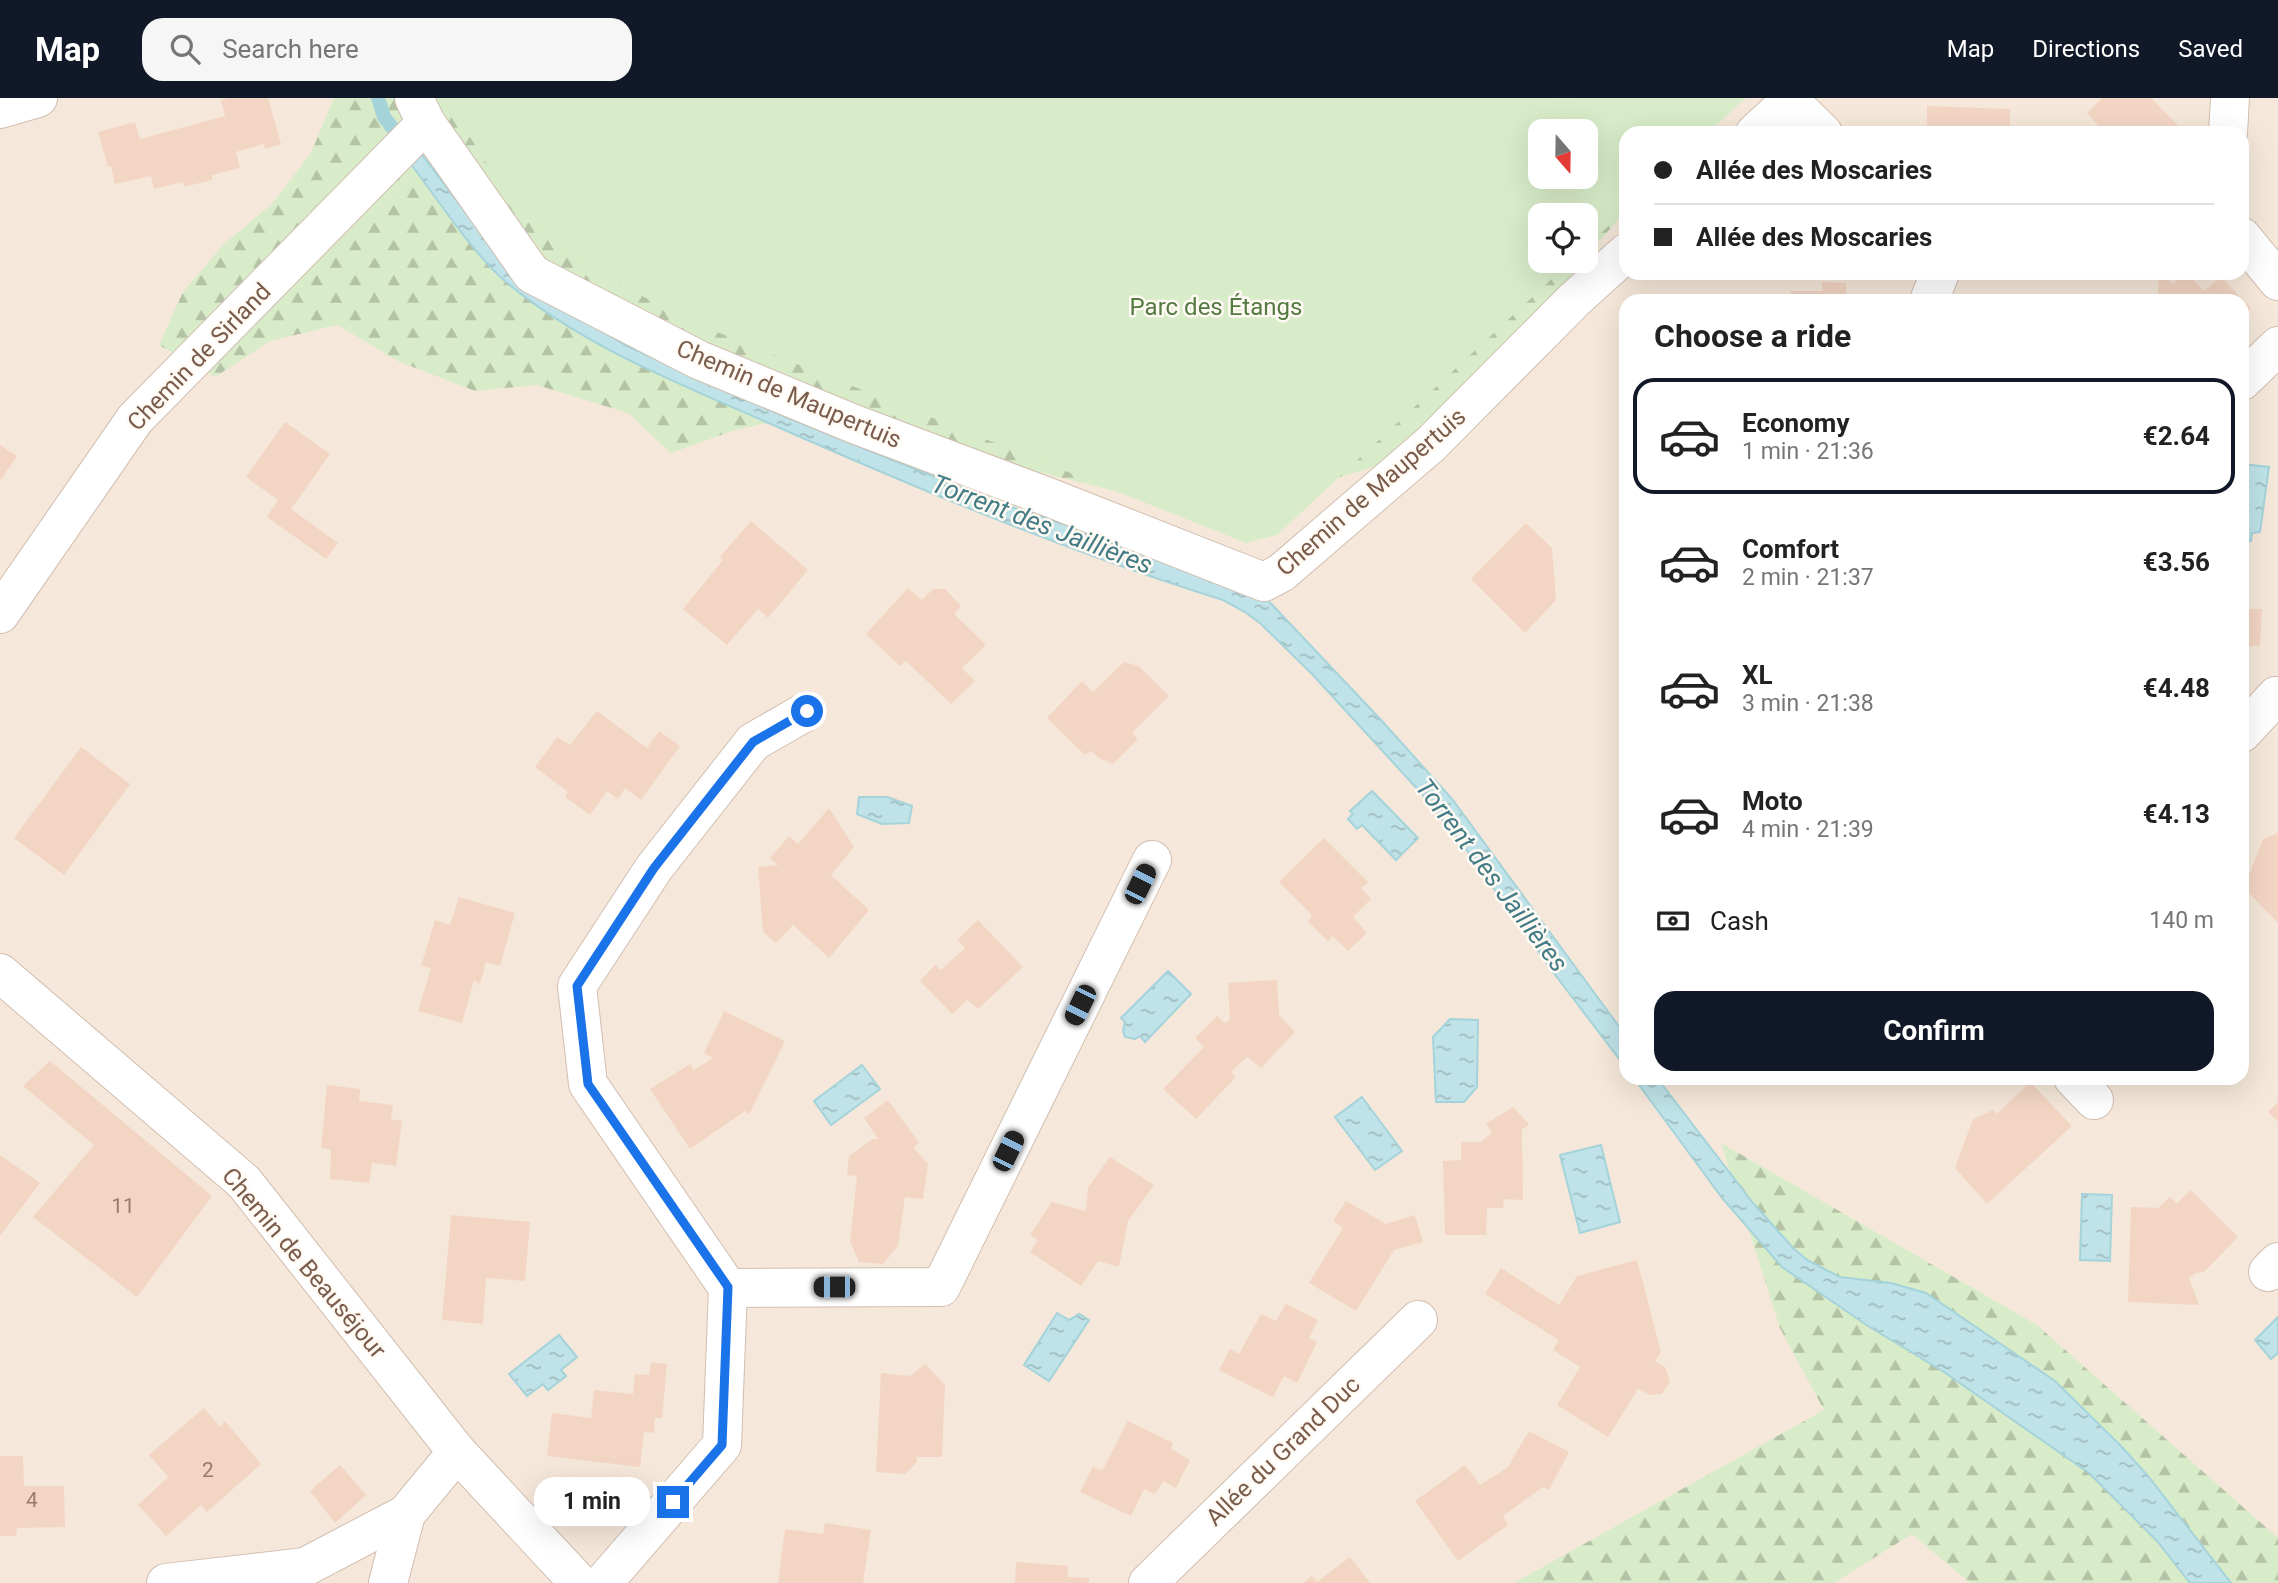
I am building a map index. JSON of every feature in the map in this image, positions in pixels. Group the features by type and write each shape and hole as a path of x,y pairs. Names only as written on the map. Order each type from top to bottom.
{"street":[{"path":"0,109 38,98"},
{"path":"2228,126 2230,98"},
{"path":"1762,126 1791,99 1816,126"},
{"name":"Chemin de Sirland","path":"0,614 135,419 390,160 420,117"},
{"name":"Chemin de Maupertuis","path":"420,117 532,274 699,360 854,424 1264,582 1281,573 1431,444 1574,300 1619,259"},
{"path":"2249,246 2278,281"},
{"path":"2249,374 2278,346"},
{"path":"2249,725 2276,695 2278,698"},
{"path":"603,1583 722,1445 728,1287 588,1084 577,986 654,868 753,742 807,711"},
{"path":"728,1287 941,1287 1152,860"},
{"name":"Chemin de Beauséjour","path":"0,974 244,1182 457,1452 579,1583"},
{"name":"Allée du Grand Duc","path":"1148,1583 1418,1320"},
{"path":"166,1583 305,1567 406,1514 457,1452"},
{"path":"388,1583 406,1514"}],"shaded area":[{"path":"0,98 2278,98 2278,1583 0,1583"}],"green space":[{"name":"Parc des Étangs","path":"334,98 1732,98 1647,126 1619,126 1619,219 1598,242 1598,203 1528,203 1528,273 1573,273 1529,330 1388,463 1329,480 1265,492 1119,492 994,461 792,417 732,431 671,453 628,413 537,385 475,391 400,362 337,325 270,341 215,377 159,345 183,292 223,245 273,203 311,153"},
{"name":"Parc des Étangs","path":"450,98 1746,98 1716,126 1619,126 1619,216 1598,236 1598,203 1528,203 1528,273 1558,273 1277,535 1246,543 702,326 600,275 546,236 500,184 461,123"},
{"path":"1721,1143 2037,1325 2278,1538 2278,1583 1970,1583 1912,1534 1834,1583 1514,1583 1824,1410 1780,1328"}],"water":[{"path":"420,152 475,225 575,315 627,346 786,417 1002,504 1149,551 1262,594 1452,799 1619,1026 1619,1059 1550,968 1468,852 1421,793 1312,674 1245,612 1223,600 1055,542 889,475 673,381 603,347 537,306 493,270 410,163"},
{"path":"2249,465 2269,467 2260,532 2252,533 2251,541"},
{"path":"1372,791 1418,838 1396,860 1362,825 1357,829 1348,819 1353,814 1350,811"},
{"path":"859,797 887,797 912,806 909,823 882,824 857,814"},
{"path":"1168,971 1191,994 1145,1042 1140,1036 1135,1039 1125,1037 1125,1022 1121,1018"},
{"path":"1450,1019 1478,1020 1477,1087 1464,1102 1436,1102 1433,1037"},
{"path":"862,1065 880,1089 831,1125 814,1101"},
{"path":"1639,1085 1662,1085 1753,1203 1807,1260 1840,1277 1891,1283 1926,1293 2055,1381 2148,1476 2231,1583 2190,1583 2157,1541 2089,1473 1944,1372 1868,1326 1782,1267 1722,1198"},
{"path":"1362,1097 1402,1151 1375,1170 1335,1117"},
{"path":"1601,1145 1620,1222 1580,1233 1560,1155"},
{"path":"2082,1194 2112,1195 2110,1261 2080,1260"},
{"path":"1057,1313 1069,1320 1079,1314 1089,1320 1049,1381 1024,1365"},
{"path":"2278,1317 2278,1353 2271,1359 2255,1340"},
{"path":"559,1335 577,1357 561,1370 566,1376 548,1390 543,1384 527,1396 509,1374"}],"building":[{"path":"268,98 281,144 265,149 264,144 236,152 240,168 212,175 212,180 184,187 183,182 154,189 151,176 115,184 98,132 135,122 140,139 225,116 221,100"},
{"path":"2102,98 2151,98 2178,126 2099,126 2087,113"},
{"path":"1927,106 2010,109 2010,126 1927,126"},
{"path":"2159,280 2168,280 2172,284 2177,280 2194,280 2204,291 2217,280 2224,280 2237,294 2158,294"},
{"path":"1822,282 1846,283 1846,294 1791,294 1791,291 1822,291"},
{"path":"285,422 330,454 291,509 338,543 326,559 267,517 278,500 246,477"},
{"path":"0,445 17,456 0,481"},
{"path":"751,521 808,570 768,618 758,609 727,645 683,609 723,560 720,557"},
{"path":"1526,523 1552,548 1556,600 1525,633 1471,579"},
{"path":"908,588 922,600 933,589 945,589 961,606 954,614 986,645 962,668 975,681 951,704 906,661 900,666 866,634"},
{"path":"2249,609 2262,609 2260,646 2249,646"},
{"path":"1124,662 1139,666 1169,696 1132,733 1138,739 1113,764 1091,751 1085,755 1047,718 1082,681 1093,692"},
{"path":"597,711 647,748 659,731 680,746 641,800 625,788 618,799 607,791 590,815 565,797 568,792 535,767 557,737 570,745"},
{"path":"81,747 130,784 64,875 14,838"},
{"path":"829,808 854,847 831,875 869,910 829,958 793,925 776,943 763,932 758,867 778,865 770,858 789,836 798,844"},
{"path":"2278,833 2278,923 2249,893 2249,875 2263,839"},
{"path":"1324,838 1368,882 1361,888 1371,899 1353,917 1367,933 1348,951 1333,936 1328,941 1308,922 1312,915 1279,882"},
{"path":"459,897 515,913 500,966 486,962 480,984 474,980 462,1023 418,1011 431,968 421,966 435,920 450,925"},
{"path":"978,920 1023,967 978,1009 967,1000 952,1014 920,981 935,965 941,970 965,948 957,940"},
{"path":"1277,980 1279,1015 1295,1032 1261,1068 1247,1057 1231,1072 1236,1077 1196,1119 1163,1089 1204,1047 1195,1038 1217,1016 1225,1023 1230,1019 1228,983"},
{"path":"724,1011 785,1041 749,1115 745,1111 690,1149 650,1089 690,1064 694,1070 713,1058 704,1053"},
{"path":"50,1061 212,1196 137,1297 33,1217 94,1145 23,1086"},
{"path":"327,1085 360,1089 359,1101 393,1105 391,1119 402,1121 396,1166 372,1163 369,1183 330,1179 331,1150 321,1148"},
{"path":"2027,1085 2033,1085 2072,1126 1987,1204 1955,1168 1973,1119 1993,1110 1997,1114"},
{"path":"888,1100 919,1143 913,1147 928,1164 923,1199 905,1197 898,1246 883,1264 859,1262 850,1241 857,1176 847,1175 849,1156 873,1139 878,1139 864,1118"},
{"path":"2278,1102 2278,1121 2268,1112"},
{"path":"1513,1107 1529,1124 1522,1130 1523,1200 1503,1199 1504,1208 1487,1208 1486,1235 1445,1235 1443,1161 1461,1160 1461,1142 1480,1142 1492,1133 1486,1124"},
{"path":"0,1155 40,1183 0,1236"},
{"path":"1110,1157 1154,1185 1128,1221 1119,1267 1098,1261 1081,1286 1030,1252 1038,1240 1030,1235 1052,1202 1086,1211 1088,1188"},
{"path":"2191,1190 2238,1237 2204,1272 2189,1278 2199,1305 2128,1302 2131,1207 2158,1208 2170,1197 2177,1203"},
{"path":"1346,1201 1386,1224 1415,1215 1423,1242 1394,1250 1356,1311 1309,1283 1343,1228 1333,1221"},
{"path":"451,1215 530,1222 525,1281 486,1278 483,1324 442,1320"},
{"path":"1637,1260 1661,1352 1655,1361 1665,1367 1670,1382 1662,1394 1650,1395 1638,1389 1608,1437 1557,1405 1580,1367 1553,1350 1559,1340 1485,1294 1501,1268 1559,1305 1577,1276"},
{"path":"1286,1304 1318,1320 1309,1338 1317,1342 1297,1383 1284,1376 1273,1397 1219,1370 1230,1349 1239,1354 1261,1314 1276,1321"},
{"path":"651,1362 667,1364 662,1418 655,1418 654,1433 644,1432 640,1467 547,1456 552,1413 591,1418 594,1390 633,1394 635,1374 649,1375"},
{"path":"925,1364 945,1385 942,1457 917,1457 917,1462 905,1474 876,1472 881,1373 910,1376"},
{"path":"204,1408 220,1427 225,1421 261,1464 207,1512 201,1505 166,1536 138,1505 168,1477 149,1455"},
{"path":"1128,1421 1173,1443 1171,1449 1190,1460 1176,1488 1163,1481 1155,1494 1144,1489 1131,1516 1080,1492 1093,1467 1102,1471"},
{"path":"1529,1431 1569,1452 1549,1490 1543,1487 1503,1516 1508,1525 1458,1561 1415,1501 1465,1465 1480,1485 1507,1468"},
{"path":"0,1456 23,1456 24,1486 64,1486 65,1527 17,1528 16,1536 0,1536"},
{"path":"340,1465 366,1495 335,1523 310,1491"},
{"path":"825,1523 871,1530 863,1583 778,1583 785,1529 823,1534"},
{"path":"1350,1557 1370,1583 1303,1583 1312,1576 1317,1582"},
{"path":"1016,1562 1068,1566 1068,1577 1089,1578 1089,1583 1015,1583"}],"waterway":[{"name":"Torrent des Jaillières","path":"378,98 384,117 405,144"}],"route":[{"path":"673,1502 722,1445 728,1287 588,1084 577,986 654,868 753,742 807,711"}]}
